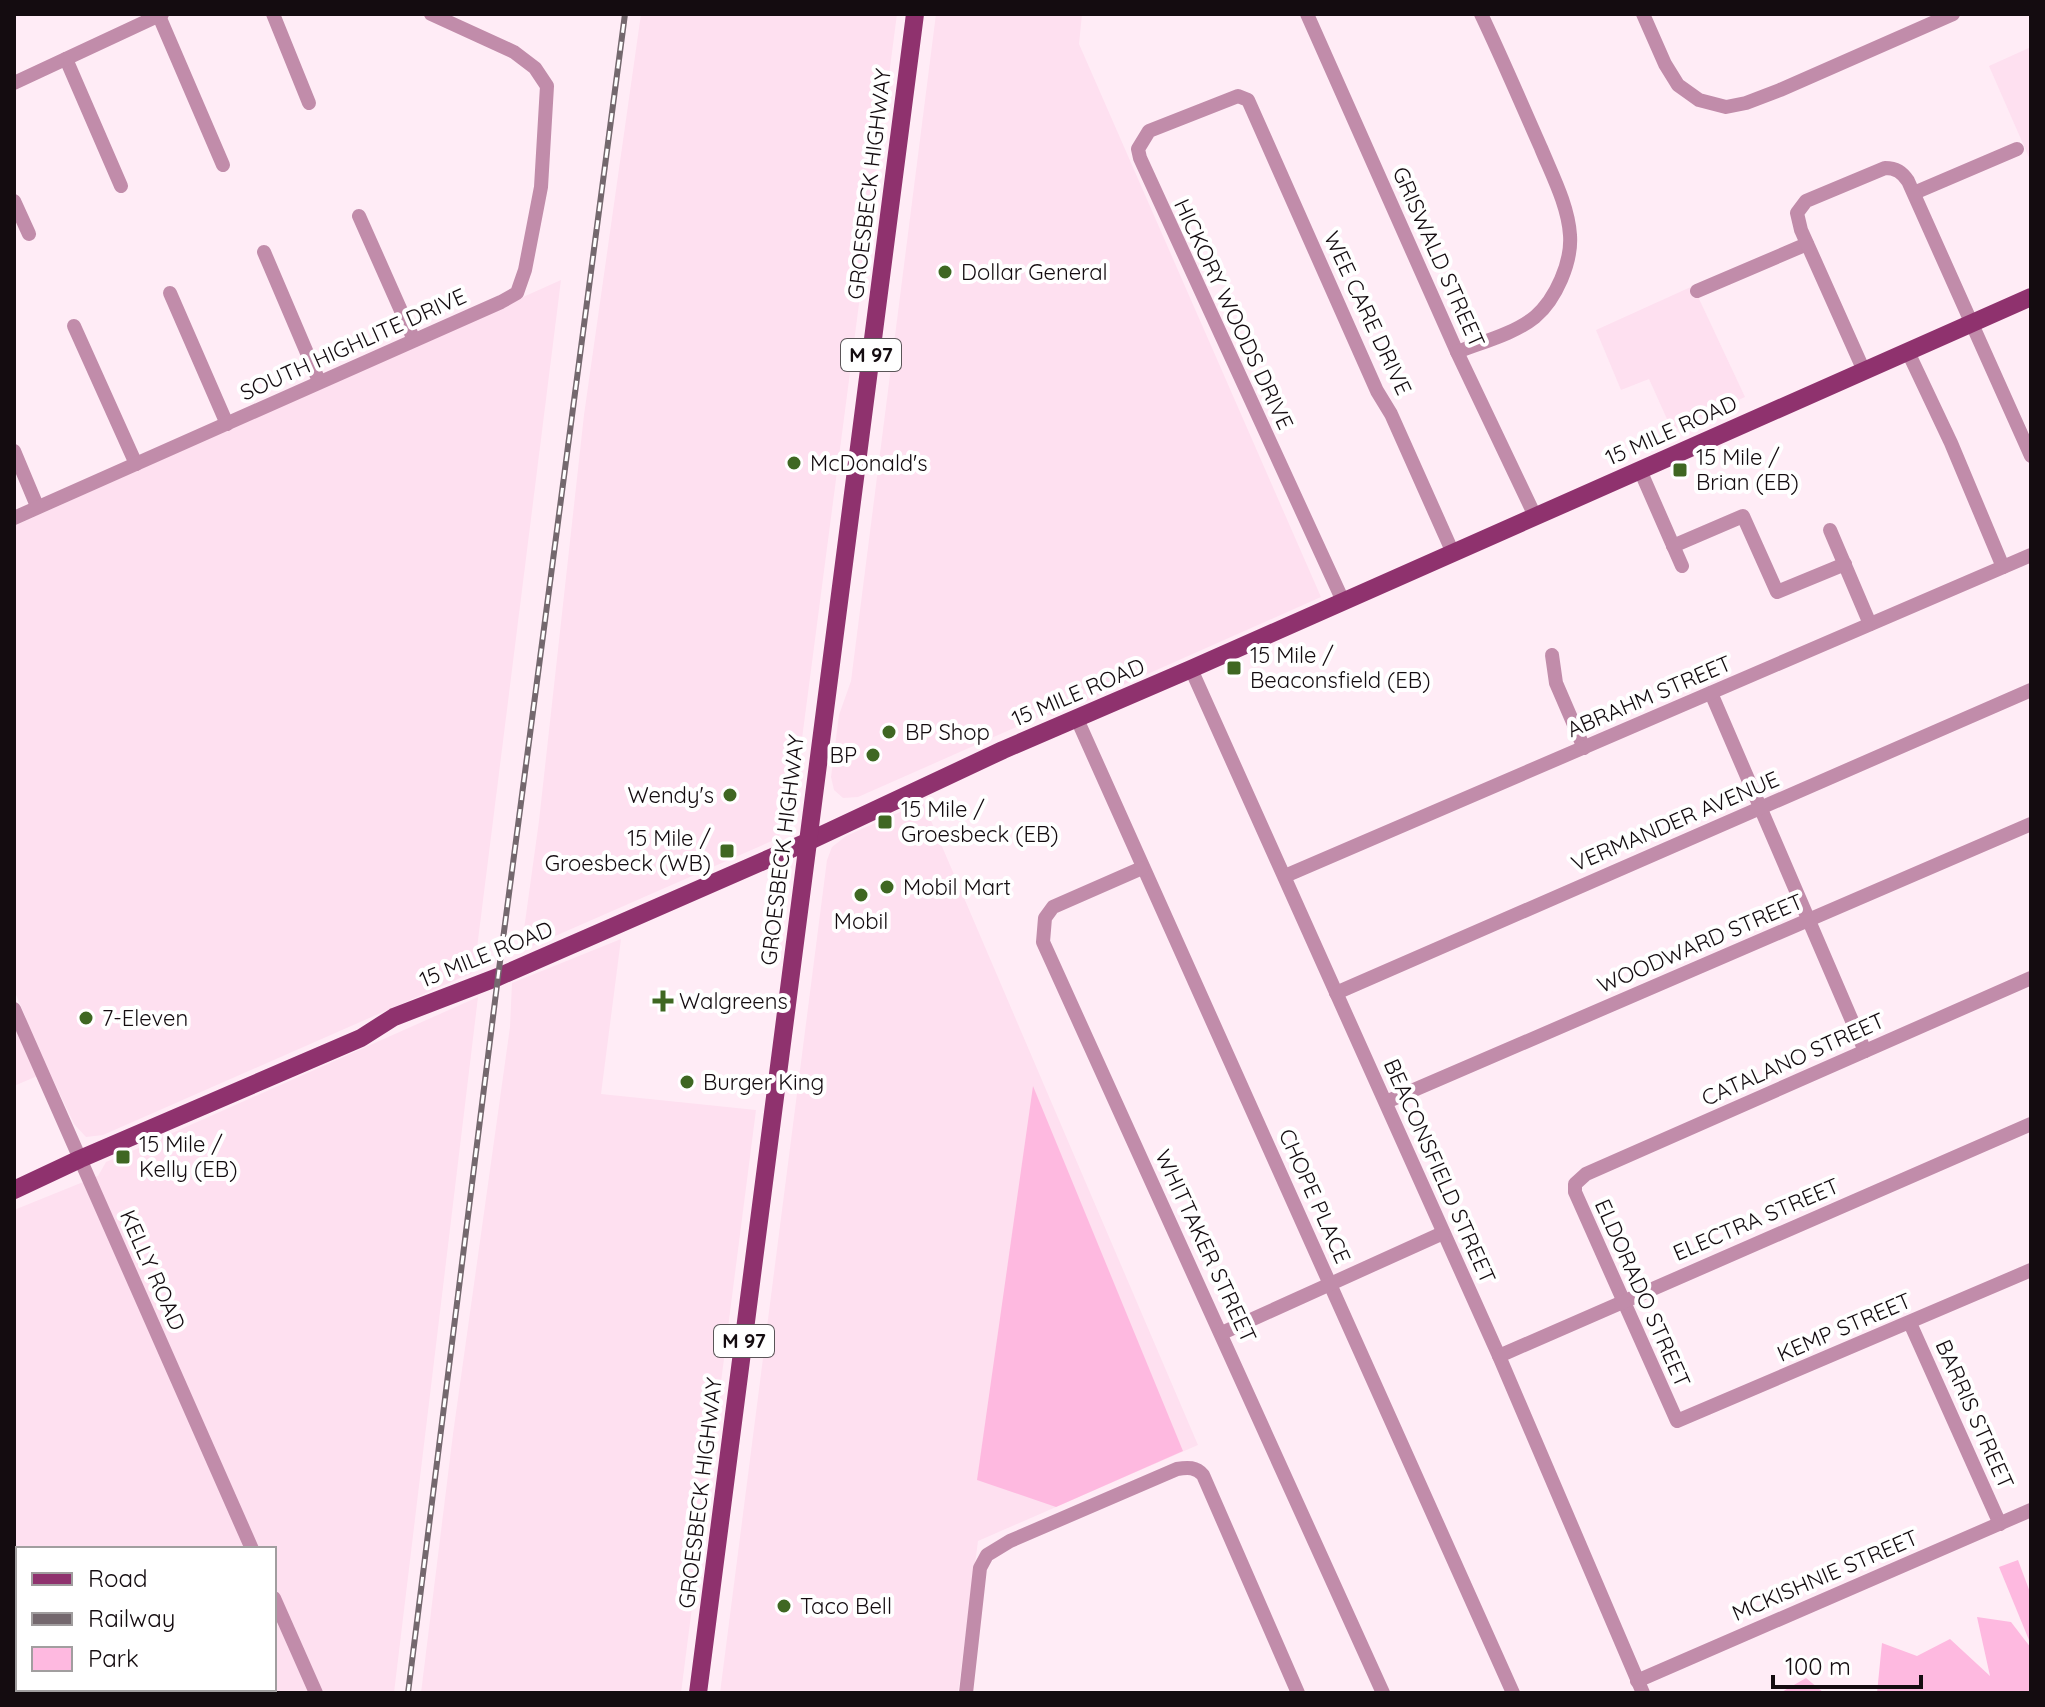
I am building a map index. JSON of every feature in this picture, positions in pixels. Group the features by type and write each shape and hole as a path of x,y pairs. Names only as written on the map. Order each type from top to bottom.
{"main road":[{"name":"GROESBECK HIGHWAY","path":"698,1693 915,14"},
{"name":"15 MILE ROAD","path":"14,1190 361,1038 394,1017 512,971 807,842 1003,750 2031,298"}],"street":[{"path":"273,14 309,103"},
{"name":"SOUTH HIGHLITE DRIVE","path":"14,518 517,293 525,270 541,187 547,86 535,68 514,52 431,14"},
{"name":"GRISWALD STREET","path":"1307,14 1457,352 1535,516"},
{"path":"1457,352 1520,327 1535,316 1556,290 1568,256 1570,239 1565,209 1552,175 1481,14"},
{"path":"1643,14 1678,85 1699,100 1726,107 1746,103 1953,14"},
{"path":"14,83 160,15 223,165"},
{"path":"66,59 121,186"},
{"name":"WEE CARE DRIVE","path":"1238,96 1248,100 1370,376 1391,414 1453,553"},
{"name":"HICKORY WOODS DRIVE","path":"1238,96 1149,131 1138,149 1343,601"},
{"path":"1914,193 2017,149"},
{"path":"1864,371 1797,221 1797,213 1806,201 1885,168 1903,173 1914,193 2031,456"},
{"path":"14,201 29,234"},
{"path":"359,216 414,340"},
{"path":"1697,291 1807,244"},
{"path":"264,252 319,381"},
{"path":"170,293 227,424"},
{"path":"74,326 136,464"},
{"path":"1908,352 2003,567"},
{"path":"14,451 37,506"},
{"path":"1640,470 1682,566"},
{"path":"1673,546 1743,516 1777,592 1845,564"},
{"path":"1830,530 1870,624"},
{"name":"ABRAHM STREET","path":"1285,876 2031,555"},
{"path":"1552,655 1556,683 1584,748"},
{"name":"BEACONSFIELD STREET","path":"1191,669 1499,1356 1640,1687"},
{"name":"VERMANDER AVENUE","path":"1336,993 2031,690"},
{"path":"1711,693 1865,1051"},
{"name":"CHOPE PLACE","path":"1077,719 1513,1693"},
{"name":"WOODWARD STREET","path":"1386,1102 2031,824"},
{"name":"WHITTAKER STREET","path":"1142,868 1053,907 1045,918 1043,942 1383,1693"},
{"name":"CATALANO STREET","path":"1575,1184 1586,1174 2031,978"},
{"name":"KELLY ROAD","path":"14,1009 251,1547"},
{"name":"ELECTRA STREET","path":"1499,1356 2031,1124"},
{"name":"ELDORADO STREET","path":"1575,1184 1577,1201 1674,1419"},
{"path":"1222,1333 1443,1233"},
{"name":"KEMP STREET","path":"1674,1419 1681,1421 2031,1270"},
{"name":"BARRIS STREET","path":"1910,1323 2000,1524"},
{"path":"966,1693 980,1568 987,1555 1035,1530 1177,1469 1189,1467 1203,1475 1298,1693"},
{"name":"MCKISHNIE STREET","path":"1640,1687 2031,1510"},
{"path":"276,1603 316,1693"}],"shaded area":[{"path":"641,14 897,14 788,827 774,840 521,951 539,821 584,415"},
{"path":"936,14 1082,14 1079,44 1321,597 1053,716 1046,714 858,797 843,798 834,790 831,777 839,715 851,681"},
{"path":"2031,47 2031,162 1989,66"},
{"path":"561,280 474,972 103,1135 86,1137 74,1124 49,1071 14,1086 14,1024 26,1018 14,990 14,526"},
{"path":"1693,286 1745,397 1672,430 1649,379 1621,390 1596,330"},
{"path":"923,802 1198,1445 978,1541 958,1693 720,1693 827,860 832,847 846,836"},
{"path":"621,939 601,1094 756,1110 681,1693 421,1693 453,1434 510,1027 512,983"},
{"path":"478,997 394,1693 14,1693 14,1210 98,1176 106,1162"}],"green space":[{"path":"1033,1086 1183,1451 1056,1507 977,1480"},
{"path":"2018,1560 2031,1595 2031,1645 1999,1567"},
{"path":"1977,1617 2011,1622 2031,1648 2031,1693 1877,1693 1882,1643 1917,1656 1950,1639 1990,1676"},
{"path":"1806,1678 1824,1693 1780,1693"}],"railway":[{"path":"408,1693 498,977 625,14"}],"place":[{"name":"Dollar General","path":"945,272"},
{"name":"McDonald's","path":"794,463"},
{"name":"15 Mile / Brian (EB)","path":"1680,470"},
{"name":"15 Mile / Beaconsfield (EB)","path":"1234,668"},
{"name":"BP Shop","path":"889,732"},
{"name":"BP","path":"873,755"},
{"name":"Wendy's","path":"730,795"},
{"name":"15 Mile / Groesbeck (EB)","path":"885,822"},
{"name":"15 Mile / Groesbeck (WB)","path":"727,851"},
{"name":"Mobil Mart","path":"887,887"},
{"name":"Mobil","path":"861,895"},
{"name":"Walgreens","path":"663,1001"},
{"name":"7-Eleven","path":"86,1018"},
{"name":"Burger King","path":"687,1082"},
{"name":"15 Mile / Kelly (EB)","path":"123,1157"},
{"name":"Taco Bell","path":"784,1606"}]}
